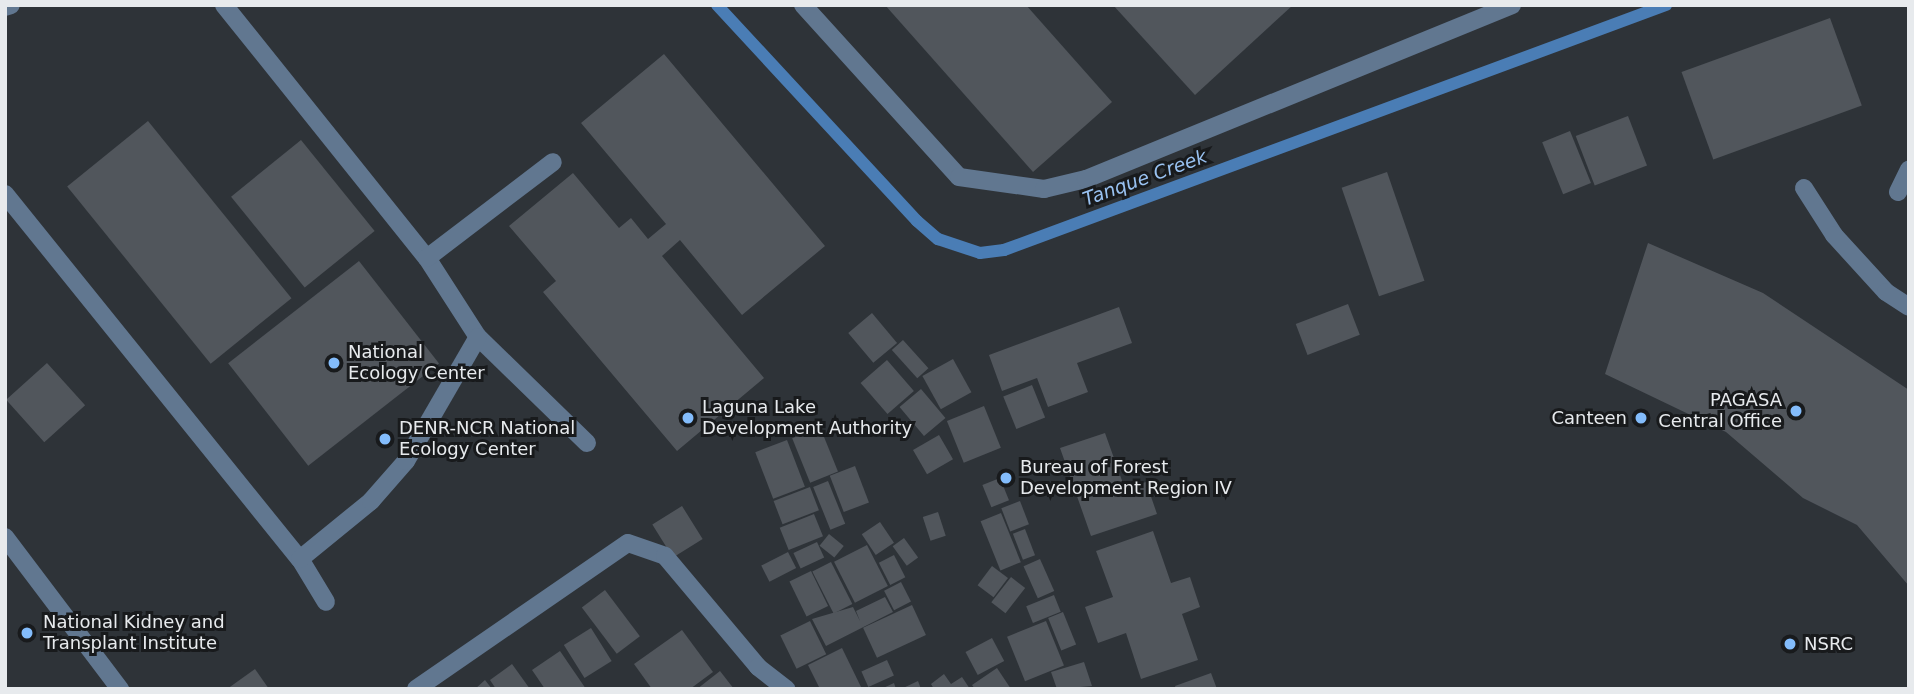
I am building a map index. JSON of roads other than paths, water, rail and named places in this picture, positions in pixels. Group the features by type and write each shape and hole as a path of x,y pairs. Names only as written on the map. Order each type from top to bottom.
{"lane":[{"path":"5,7 11,5"},
{"path":"223,5 427,258 478,337 587,443"},
{"path":"803,5 960,177 1044,189 1086,180 1512,5"},
{"path":"427,258 553,162"},
{"path":"1898,192 1909,169"},
{"path":"1804,188 1834,235 1886,292 1909,307"},
{"path":"5,194 300,559 326,601"},
{"path":"300,559 371,501 406,461 478,337"},
{"path":"5,537 120,689"},
{"path":"416,689 628,543 665,556 758,667 786,689"}],"waterway":[{"name":"Tanque Creek","path":"717,5 917,221 938,239 980,253 1004,250 1666,5"}],"place":[{"name":"National Ecology Center","path":"334,363"},
{"name":"PAGASA Central Office","path":"1796,411"},
{"name":"Laguna Lake Development Authority","path":"688,418"},
{"name":"Canteen","path":"1641,418"},
{"name":"DENR-NCR National Ecology Center","path":"385,439"},
{"name":"Bureau of Forest Development Region IV","path":"1006,478"},
{"name":"National Kidney and Transplant Institute","path":"27,633"},
{"name":"NSRC","path":"1790,644"}]}
